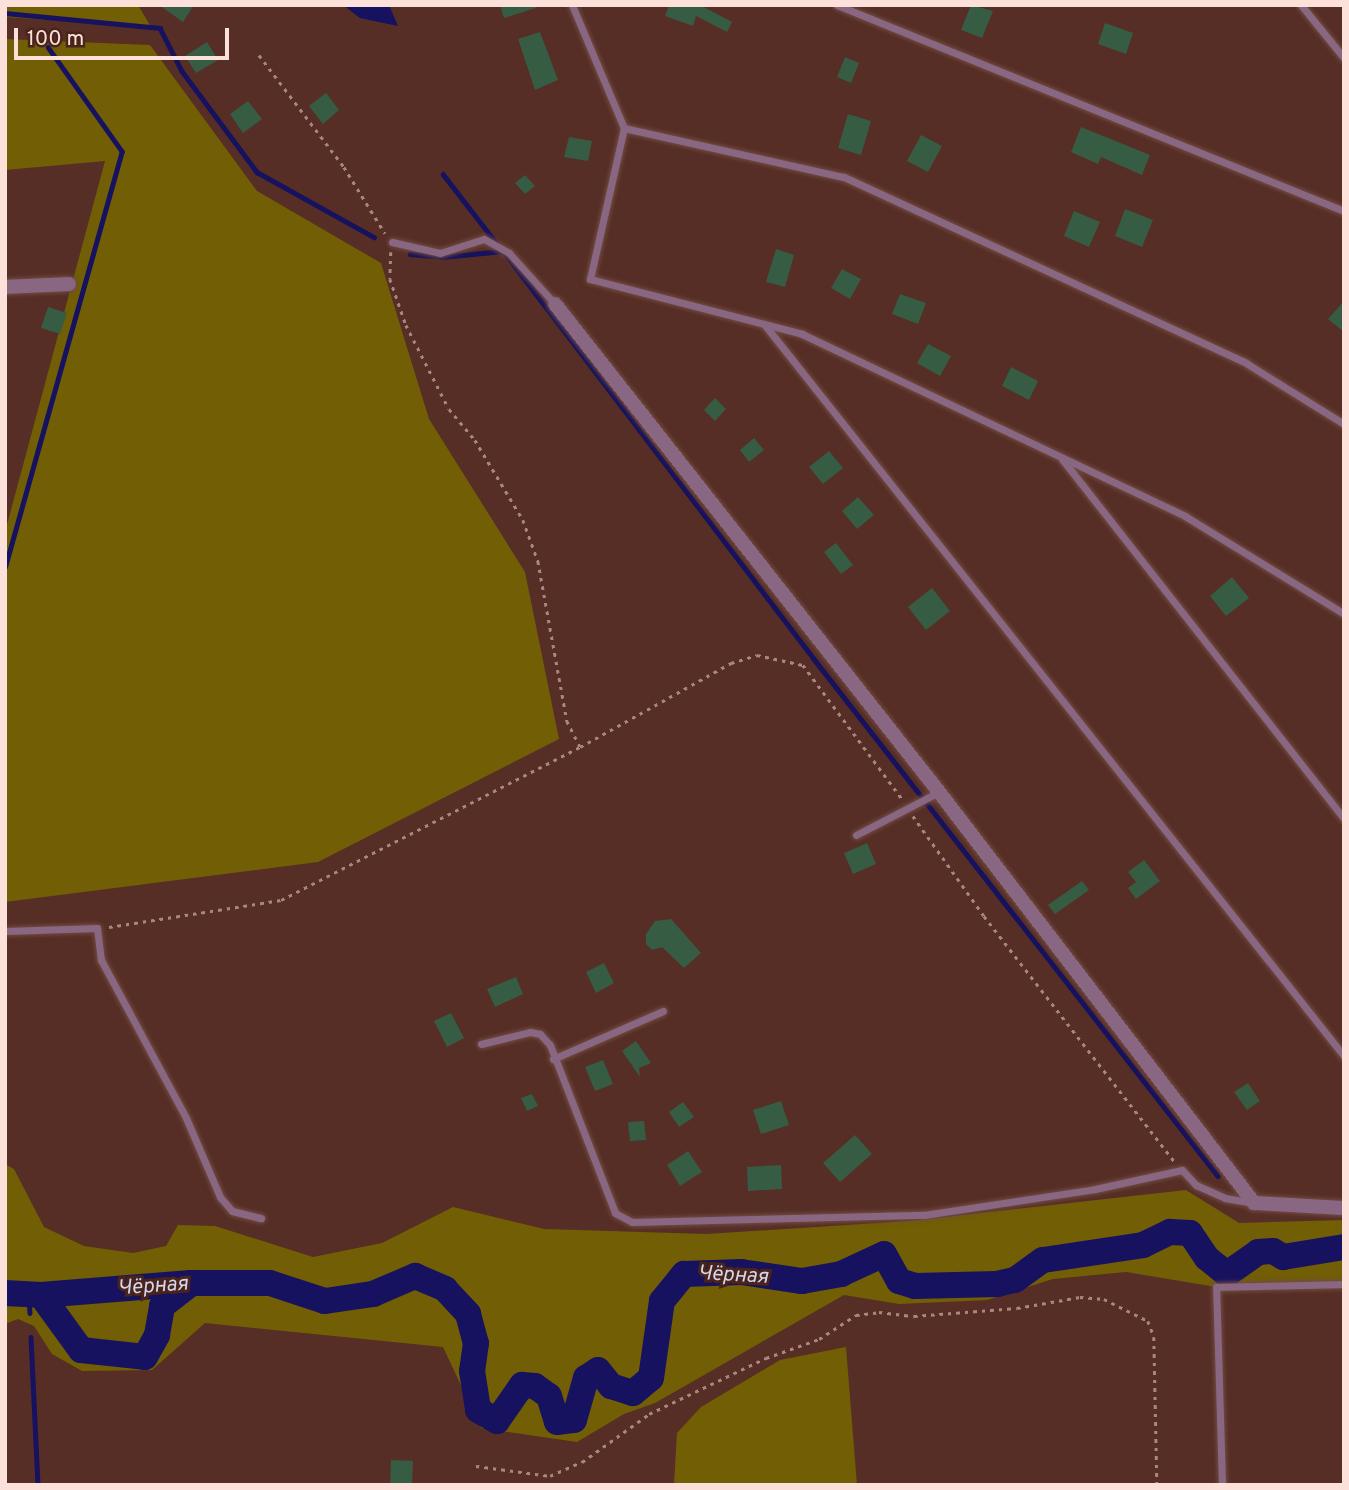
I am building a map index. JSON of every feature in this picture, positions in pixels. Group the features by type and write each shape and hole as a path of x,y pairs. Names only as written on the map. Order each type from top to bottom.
{"street":[{"path":"5,287 69,284"},
{"path":"555,304 939,792 1254,1203 1344,1208"}],"lane":[{"path":"572,5 624,128 590,279 802,334 1185,516 1344,614"},
{"path":"837,5 1344,211"},
{"path":"1301,5 1344,58"},
{"path":"624,128 844,177 1246,362 1344,424"},
{"path":"392,242 440,253 484,239 509,253 555,304"},
{"path":"763,324 1344,1055"},
{"path":"1059,455 1344,819"},
{"path":"856,835 939,792"},
{"path":"5,931 97,928 101,960 186,1118 220,1197 232,1211 261,1218"},
{"path":"553,1059 663,1011"},
{"path":"481,1044 540,1034 553,1059 615,1213 632,1222 924,1215 1095,1189 1182,1170 1196,1185 1225,1198 1254,1203"},
{"path":"1222,1485 1216,1287 1344,1284"}],"path":[{"path":"259,55 344,167 392,242 390,279 407,325 449,409 475,440 523,520 538,561 567,721 580,747"},
{"path":"97,928 158,922 281,900 580,747 731,663 757,655 781,657 803,665 821,684 984,916 1182,1170"},
{"path":"476,1466 550,1476 582,1462 649,1414 766,1358 819,1339 856,1315 1004,1310 1080,1297 1104,1299 1148,1321 1154,1337 1157,1485"}],"shaded area":[{"path":"5,5 138,5 151,27 5,17"},
{"path":"343,5 389,5 398,26 360,18"},
{"path":"5,39 150,45 257,191 381,263 429,419 525,572 559,739 318,862 5,902 5,532 105,161 5,170"},
{"path":"5,1164 14,1169 44,1227 84,1246 133,1253 166,1246 178,1225 215,1226 313,1257 382,1243 453,1207 544,1229 707,1234 909,1221 1186,1190 1239,1223 1344,1220 1344,1282 1216,1287 1126,1272 1053,1279 987,1300 899,1304 844,1295 655,1403 624,1414 577,1442 481,1428 443,1347 205,1323 152,1370 82,1371 52,1354 34,1326 18,1319 5,1324"},
{"path":"846,1347 857,1485 674,1485 677,1433 701,1407 780,1360"}],"building":[{"path":"159,5 194,5 183,22"},
{"path":"500,5 536,5 536,8 504,18"},
{"path":"669,5 700,5 732,22 727,32 696,16 693,26 665,16"},
{"path":"971,5 993,11 982,38 961,30"},
{"path":"1105,23 1133,33 1126,54 1098,44"},
{"path":"540,32 558,80 535,90 518,39"},
{"path":"207,42 218,60 196,73 185,56"},
{"path":"845,57 859,63 851,83 837,77"},
{"path":"326,93 339,110 323,124 309,106"},
{"path":"248,101 262,119 243,133 230,114"},
{"path":"848,114 871,121 861,155 838,148"},
{"path":"1081,127 1150,155 1142,175 1101,157 1098,164 1071,152"},
{"path":"921,135 942,146 928,172 907,161"},
{"path":"569,137 592,141 588,161 564,157"},
{"path":"525,175 535,186 525,194 515,183"},
{"path":"1125,209 1153,220 1142,247 1115,236"},
{"path":"1074,211 1100,222 1089,247 1064,236"},
{"path":"776,249 794,255 785,287 766,282"},
{"path":"842,269 861,279 850,299 831,288"},
{"path":"900,294 926,303 918,324 892,314"},
{"path":"1344,301 1344,332 1328,319"},
{"path":"48,307 67,313 60,334 41,328"},
{"path":"928,344 951,356 940,376 917,363"},
{"path":"1011,367 1038,381 1029,400 1002,386"},
{"path":"715,398 726,409 715,421 704,410"},
{"path":"754,438 764,450 749,462 740,450"},
{"path":"829,451 843,468 823,484 809,467"},
{"path":"858,497 874,515 857,529 842,511"},
{"path":"836,543 853,565 841,574 824,552"},
{"path":"1232,577 1249,598 1226,616 1210,596"},
{"path":"932,588 950,611 926,630 908,607"},
{"path":"867,843 876,864 853,874 844,853"},
{"path":"1144,860 1160,881 1136,899 1128,888 1136,882 1128,872"},
{"path":"1082,881 1089,890 1055,914 1048,905"},
{"path":"671,919 701,953 684,968 662,947 652,950 646,944 646,934 655,921"},
{"path":"604,963 614,983 596,993 586,972"},
{"path":"516,977 523,994 495,1007 487,989"},
{"path":"451,1013 464,1038 447,1047 434,1021"},
{"path":"636,1041 651,1063 639,1068 640,1077 622,1051"},
{"path":"603,1060 613,1084 595,1091 585,1067"},
{"path":"1248,1083 1260,1101 1247,1110 1234,1092"},
{"path":"532,1094 538,1106 527,1111 521,1098"},
{"path":"781,1101 789,1125 761,1134 753,1110"},
{"path":"683,1102 694,1117 679,1127 669,1112"},
{"path":"644,1121 646,1140 630,1141 628,1122"},
{"path":"855,1135 872,1154 840,1182 823,1163"},
{"path":"688,1151 702,1172 680,1186 667,1165"},
{"path":"781,1165 782,1189 748,1191 747,1167"},
{"path":"391,1460 413,1461 412,1485 390,1485"}],"waterway":[{"path":"5,13 160,28 182,71 257,172 374,237"},
{"path":"5,567 122,152 48,48"},
{"path":"443,174 498,245"},
{"path":"410,254 442,257 503,251"},
{"path":"504,252 814,659 1218,1176"},
{"name":"Чёрная","path":"5,1293 41,1295 191,1283 270,1283 325,1301 373,1294 415,1276 445,1289 468,1314 476,1343 472,1371 478,1410 497,1421 522,1385 535,1386 549,1396 557,1422 574,1420 586,1378 598,1370 611,1386 633,1393 651,1378 662,1301 684,1274 741,1272 802,1281 841,1274 884,1254 899,1281 915,1286 997,1284 1015,1280 1043,1260 1143,1245 1170,1232 1190,1233 1207,1258 1227,1274 1258,1252 1273,1251 1283,1257 1344,1247"},
{"path":"41,1295 81,1350 145,1357 157,1335 162,1306 191,1283"},
{"path":"29,1295 30,1313"},
{"path":"31,1337 38,1485"}]}
